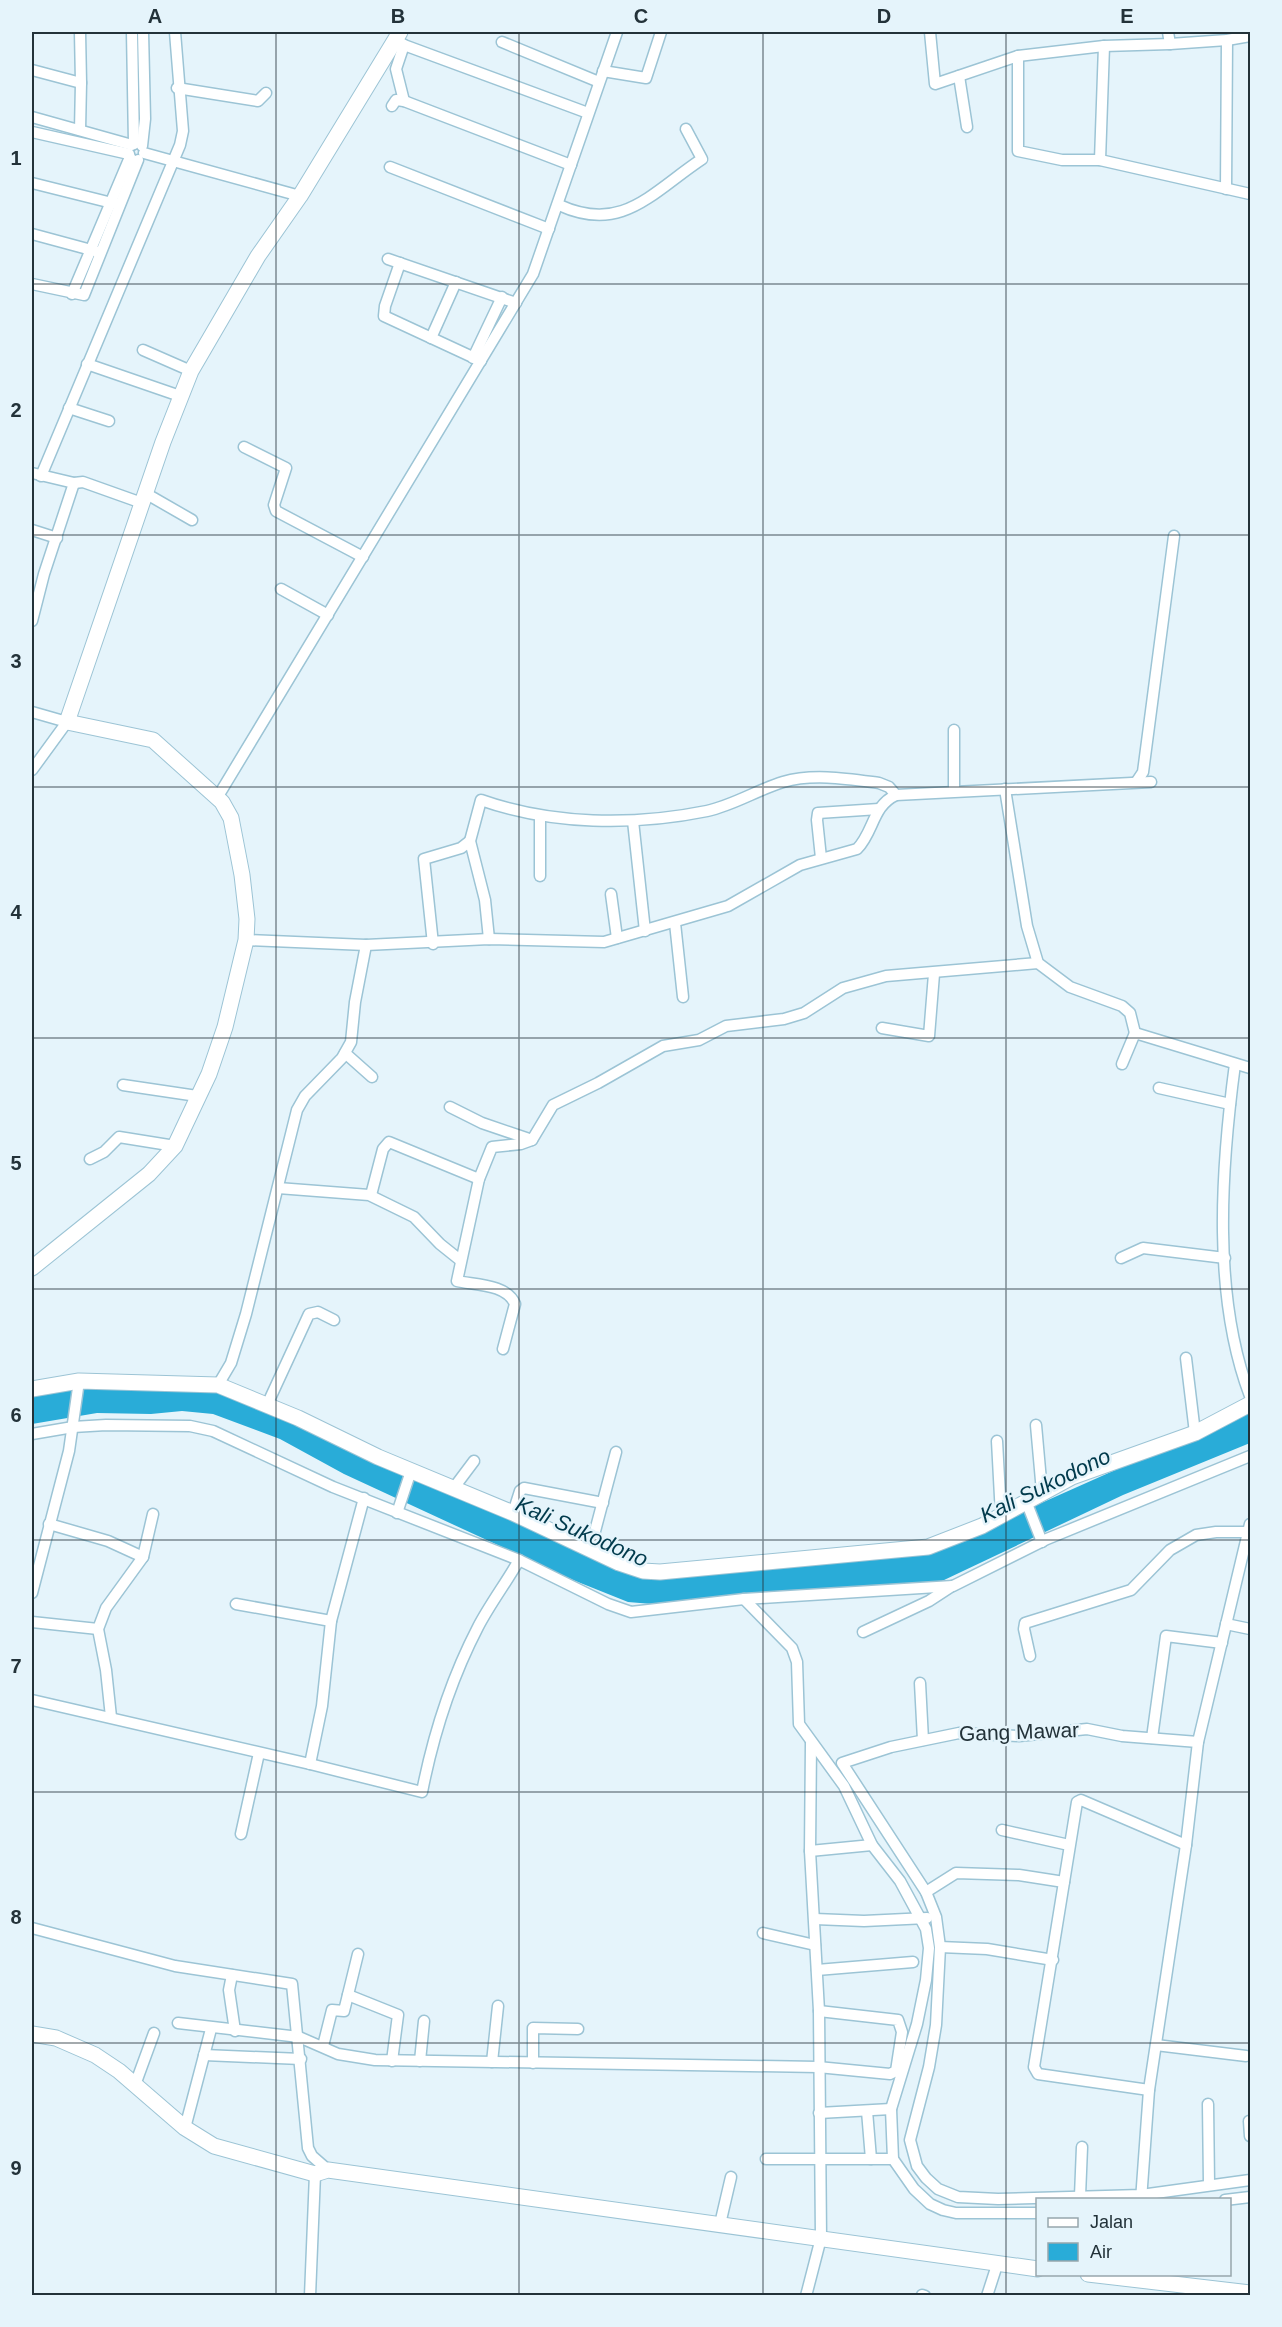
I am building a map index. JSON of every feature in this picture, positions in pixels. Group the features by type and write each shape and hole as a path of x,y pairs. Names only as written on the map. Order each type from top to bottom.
{"street":[{"path":"80,32 80,129"},
{"path":"132,32 136,151"},
{"path":"32,284 72,294 108,222 136,151 145,119 143,32"},
{"path":"175,32 177,88 183,130 174,160 69,408 36,474 74,483 83,482 144,498 192,520"},
{"path":"217,798 363,557 477,359 533,274 559,206 588,113 617,32"},
{"path":"502,42 601,76 646,78 661,32"},
{"path":"930,32 935,84 1018,56 1104,45 1170,44 1251,36"},
{"path":"1168,32 1170,44"},
{"path":"400,38 588,113"},
{"path":"400,38 396,69 404,101"},
{"path":"32,770 67,722 180,396 191,371 258,256 300,196 400,38"},
{"path":"1226,189 1227,40"},
{"path":"1100,159 1104,45"},
{"path":"1018,56 1018,151 1062,160 1100,159 1251,194"},
{"path":"32,70 81,83"},
{"path":"959,76 967,128"},
{"path":"177,88 258,101 266,93"},
{"path":"393,106 396,100 404,101 571,165"},
{"path":"32,117 80,129 136,151"},
{"path":"559,206 580,215 605,216 621,213 702,159 686,129"},
{"path":"32,132 174,160 300,196"},
{"path":"390,167 549,229"},
{"path":"32,183 116,203"},
{"path":"32,234 95,250"},
{"path":"388,259 516,303"},
{"path":"400,263 385,306 384,316 477,359"},
{"path":"431,338 456,282"},
{"path":"477,359 502,297"},
{"path":"143,350 191,371"},
{"path":"87,364 180,396"},
{"path":"69,408 109,421"},
{"path":"244,447 286,467 274,505 276,511 363,557"},
{"path":"32,621 33,609 74,483"},
{"path":"32,530 57,538"},
{"path":"251,941 366,945 433,944 489,939 604,942 728,906 792,868 857,849 879,809 886,800 896,795 1144,781 1143,772 1174,536"},
{"path":"32,570 44,574"},
{"path":"281,589 328,615"},
{"path":"32,712 67,722 153,740 217,798 231,818 251,941 225,1027 175,1146 149,1174 32,1268"},
{"path":"954,730 954,791"},
{"path":"489,939 485,900 470,841 481,800 514,812 540,816 633,821 706,811 730,804 786,781 803,779 879,783 889,787 896,795"},
{"path":"1005,789 1027,926 1038,963 1070,987 1122,1006 1130,1013 1135,1033 1122,1064"},
{"path":"821,858 818,813 879,809"},
{"path":"540,816 540,876"},
{"path":"633,821 645,931"},
{"path":"433,944 424,859 460,848 470,841"},
{"path":"611,894 617,938"},
{"path":"675,923 683,997"},
{"path":"218,1385 234,1355 297,1110 305,1096 345,1053 351,1042 354,1002 366,945"},
{"path":"503,1349 515,1304 513,1299 499,1290 457,1281 479,1179 492,1147 532,1140 553,1105 598,1083 651,1050 699,1040 726,1026 784,1019 804,1012 843,988 886,976 934,974 1038,963"},
{"path":"882,1028 929,1036 934,974"},
{"path":"1135,1033 1251,1068"},
{"path":"345,1053 372,1077"},
{"path":"1234,1064 1224,1198 1225,1258 1231,1332 1237,1362 1251,1396"},
{"path":"123,1085 197,1096"},
{"path":"1160,1088 1230,1104"},
{"path":"450,1107 482,1123 532,1140"},
{"path":"90,1159 104,1152 119,1137 175,1146"},
{"path":"371,1196 383,1149 389,1142 479,1179"},
{"path":"278,1188 371,1196 414,1217 440,1244 460,1260"},
{"path":"1121,1258 1143,1248 1225,1258"},
{"path":"267,1405 309,1314 318,1312 334,1320"},
{"path":"1186,1358 1195,1432"},
{"path":"32,1593 33,1578 74,1424 79,1383"},
{"path":"32,1389 79,1383 218,1385 267,1405 410,1472 513,1513 590,1550 643,1571 688,1570 928,1547 1026,1504 1042,1492 1072,1477 1195,1432 1251,1404"},
{"path":"32,1434 74,1424 190,1426 213,1431 333,1487 397,1508 519,1560 608,1604 631,1612 752,1599 953,1586"},
{"path":"1036,1425 1042,1492"},
{"path":"997,1441 1001,1516"},
{"path":"590,1550 616,1452"},
{"path":"863,1632 929,1601 1041,1540 1251,1456"},
{"path":"453,1489 474,1461"},
{"path":"397,1508 410,1472"},
{"path":"513,1513 520,1491 524,1488 603,1503"},
{"path":"310,1764 322,1706 332,1621 364,1498"},
{"path":"1026,1504 1041,1540"},
{"path":"111,1717 106,1670 98,1629 106,1608 143,1557 153,1514"},
{"path":"49,1524 108,1541 143,1557"},
{"path":"1030,1656 1024,1629 1025,1623 1131,1590 1170,1550 1196,1536 1250,1528 1198,1742 1186,1845 1149,2090 1141,2197"},
{"path":"32,1700 422,1792 431,1747 449,1694 478,1628 519,1560"},
{"path":"752,1599 792,1648 798,1662 797,1719 811,1743 844,1786 872,1845 929,1918 940,1947 936,2025 929,2067 911,2130 910,2147 917,2166 938,2189 977,2206 1006,2206 1036,2213"},
{"path":"236,1604 332,1621"},
{"path":"32,1622 98,1629"},
{"path":"1226,1624 1251,1629"},
{"path":"1152,1738 1165,1637 1222,1643"},
{"path":"920,1683 923,1740"},
{"name":"Gang Mawar","path":"926,1892 842,1761 958,1733 1019,1736 1074,1729 1198,1742"},
{"path":"806,2295 821,2238 819,2011 810,1851 811,1743"},
{"path":"241,1834 260,1753"},
{"path":"1149,2090 1035,2072 1077,1802 1081,1800 1186,1845"},
{"path":"1002,1830 1069,1845"},
{"path":"810,1851 872,1845"},
{"path":"1036,2202 1006,2206 977,2206 956,2213 930,2204 914,2189 893,2159 891,2109 917,2024 926,1980 929,1918 926,1892 956,1873 1019,1875 1064,1882"},
{"path":"814,1919 864,1921 929,1918"},
{"path":"32,1928 175,1966 292,1984 309,2152 321,2172 310,2295"},
{"path":"763,1933 816,1945"},
{"path":"940,1947 987,1949 1053,1960"},
{"path":"322,2046 332,2010 344,2011 358,1954"},
{"path":"817,1970 913,1962"},
{"path":"232,1975 229,1990 235,2031"},
{"path":"348,1995 398,2015 392,2061"},
{"path":"492,2062 498,2006"},
{"path":"178,2023 211,2029 299,2037 338,2054 392,2061 818,2067 891,2074 896,2071 903,2032 901,2023 893,2018 819,2011"},
{"path":"420,2061 424,2021"},
{"path":"533,2063 533,2028 578,2029"},
{"path":"185,2128 211,2029"},
{"path":"135,2085 154,2033"},
{"path":"32,2034 56,2038 78,2046 119,2071 185,2128 214,2146 321,2172 720,2224 1036,2269"},
{"path":"1156,2045 1246,2056"},
{"path":"204,2055 301,2060"},
{"path":"1208,2104 1209,2184"},
{"path":"819,2113 891,2109"},
{"path":"867,2111 871,2159"},
{"path":"1249,2121 1251,2136"},
{"path":"1080,2196 1082,2147"},
{"path":"766,2158 819,2161 893,2159"},
{"path":"720,2224 731,2177"},
{"path":"1065,2198 1080,2196 1141,2197 1209,2184 1251,2180"},
{"path":"1231,2199 1251,2197"},
{"path":"987,2295 998,2265"},
{"path":"1121,2276 1251,2293"}],"water":[{"path":"65,1386 221,1389 622,1567 933,1548 992,1525 1250,1410 1250,1443 1123,1495 942,1581 652,1604 628,1602 573,1580 344,1474 280,1439 213,1414 182,1411 151,1414 97,1413 32,1424 32,1392"}],"water label":[{"name":"Kali Sukodono","path":"1045,1485"},
{"name":"Kali Sukodono","path":"582,1531"}]}
